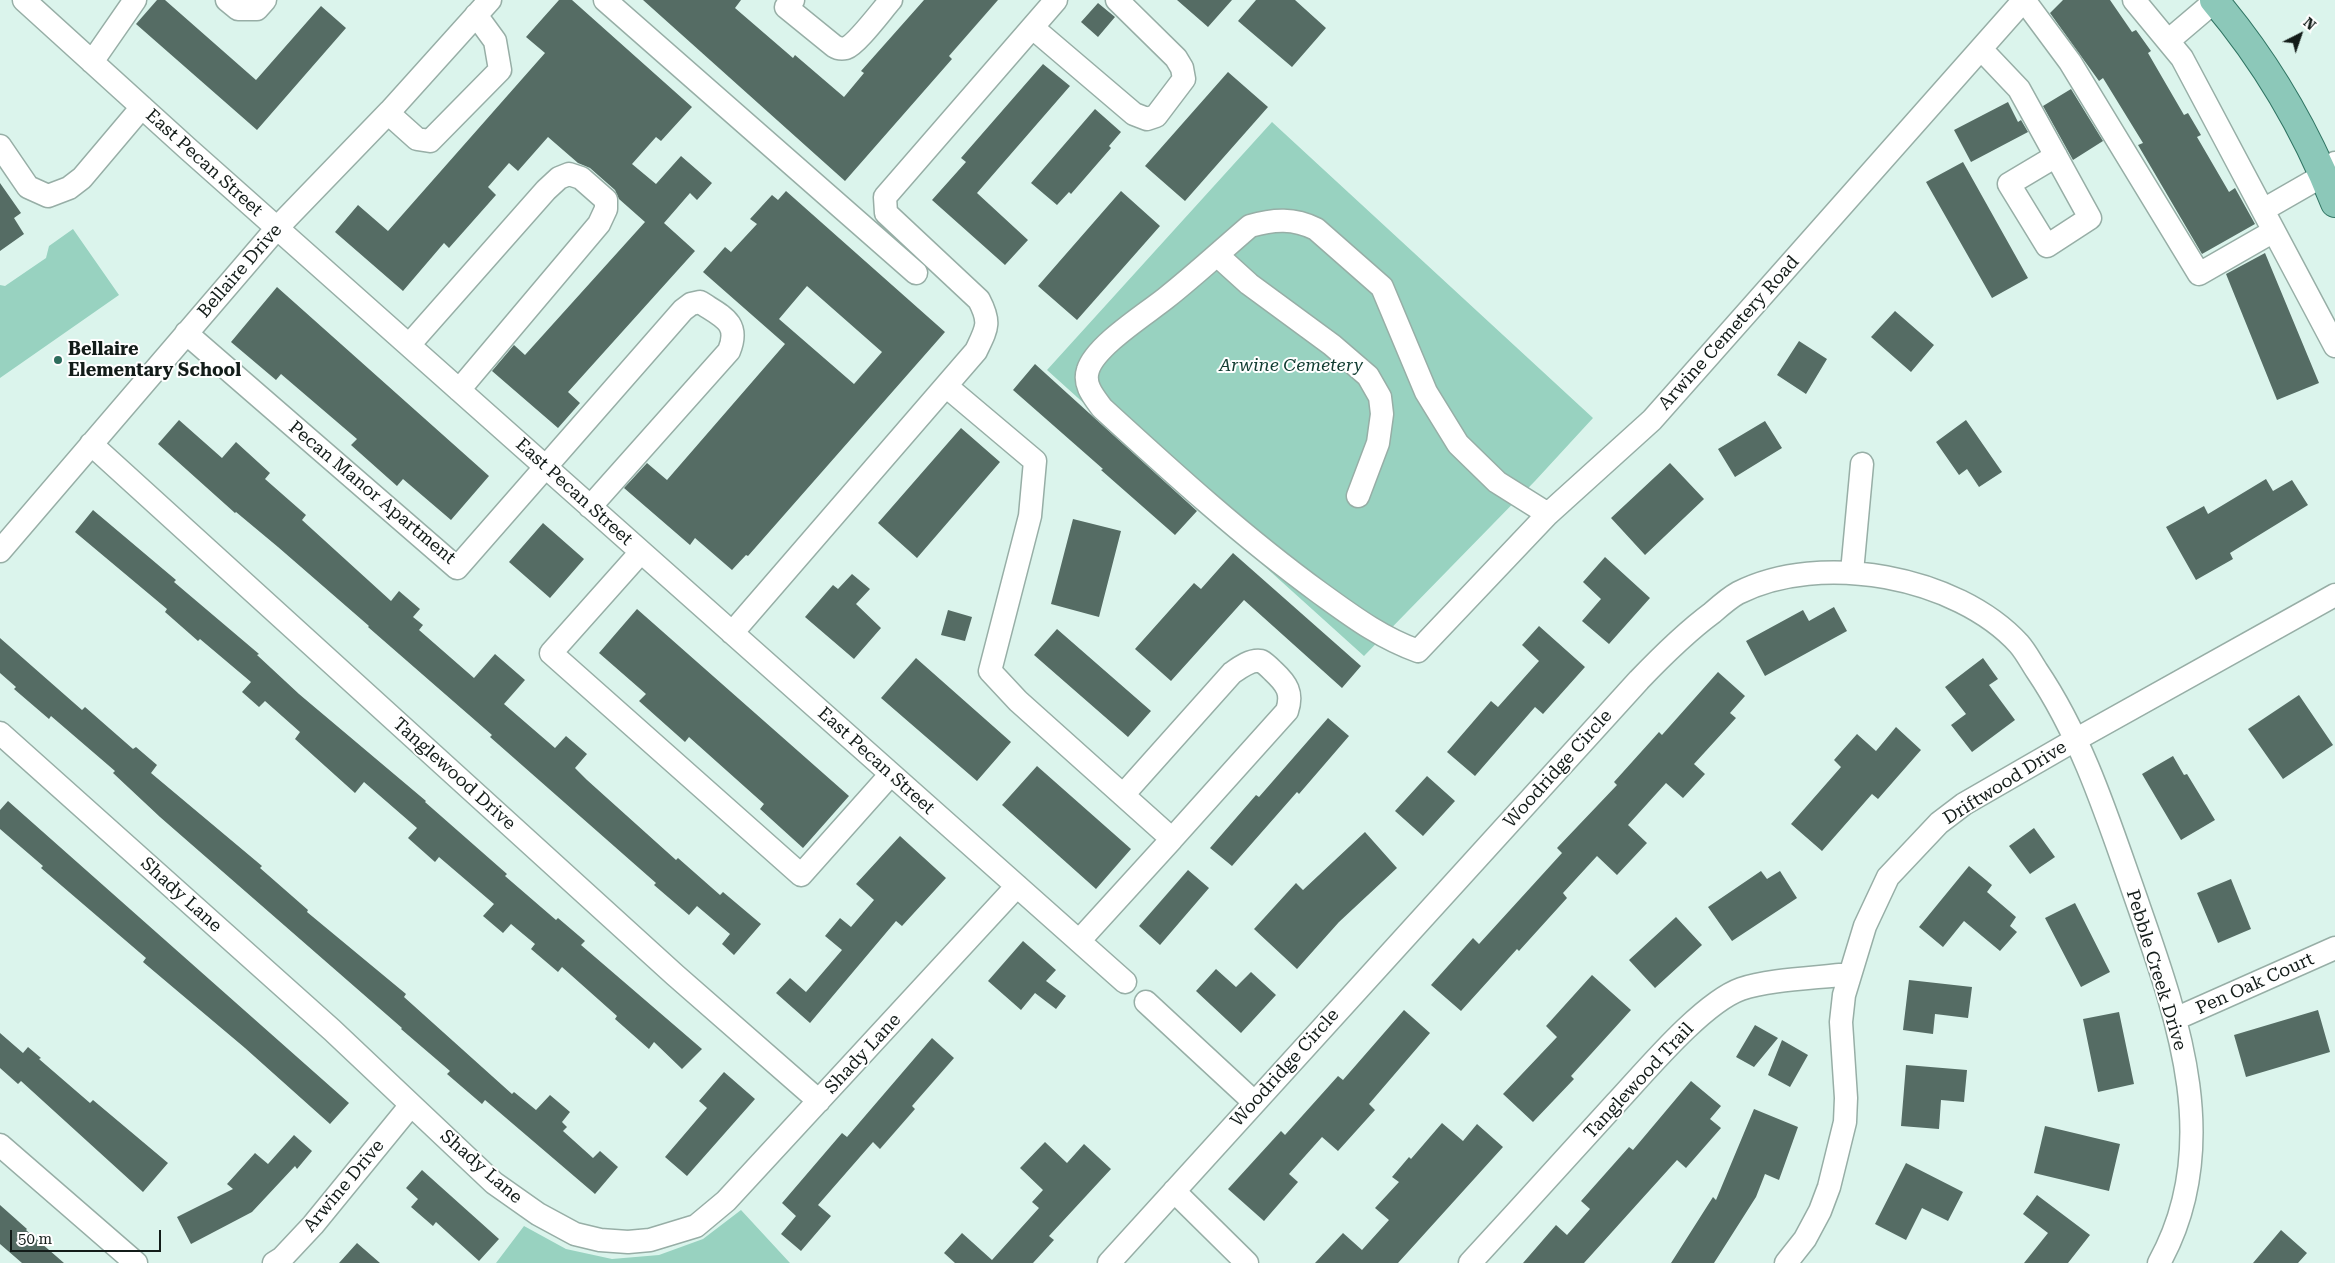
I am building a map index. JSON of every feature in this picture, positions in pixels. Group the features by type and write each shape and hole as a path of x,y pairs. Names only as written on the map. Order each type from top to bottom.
{"main road":[{"path":"2214,1 2268,72 2304,133 2330,169 2335,203"}],"street":[{"name":"East Pecan Street","path":"24,0 458,390 1125,982"},
{"path":"92,62 135,0"},
{"path":"227,0 238,9 257,9 265,0"},
{"path":"604,0 916,273"},
{"path":"786,2 834,46 839,48 847,47 868,27 891,0"},
{"path":"732,633 976,351 987,327 986,314 979,300 886,213 885,197 1056,0"},
{"path":"1033,28 1134,114 1147,119 1156,116 1184,79 1182,68 1176,58 1117,0"},
{"path":"2024,0 2070,62 2199,274 2274,231"},
{"name":"Arwine Cemetery Road","path":"1217,255 1166,299 1130,324 1101,350 1088,370 1088,388 1102,408 1291,572 1368,628 1394,642 1418,651 1548,514 1652,420 2024,0"},
{"path":"2134,0 2182,58 2335,346"},
{"path":"2168,41 2214,1"},
{"path":"388,113 417,138 430,140 500,70 495,41 483,8"},
{"name":"Bellaire Drive","path":"0,551 277,228 388,113 483,8"},
{"path":"1981,49 2019,89 2056,156"},
{"path":"0,146 28,187 48,196 69,188 82,178 142,108"},
{"path":"2263,210 2330,169"},
{"path":"409,345 546,190 559,178 569,174 581,178 606,200 606,209 599,224 458,390"},
{"path":"1358,496 1378,444 1382,414 1380,397 1368,376 1332,345 1249,284 1217,255 1250,226 1265,222 1292,220 1316,229 1382,287 1426,392 1458,444 1498,482 1548,514"},
{"path":"545,466 683,310 691,304 700,302 726,320 732,327 735,338 730,351 590,507"},
{"name":"Pecan Manor Apartment","path":"186,333 457,568 545,466"},
{"path":"946,386 1035,461 1030,516 990,671 1018,701 1172,839"},
{"name":"Tanglewood Drive","path":"91,444 675,975 819,1101"},
{"path":"1852,572 1862,464"},
{"path":"641,552 551,653 801,876 891,774"},
{"name":"Woodridge Circle","path":"1109,1263 1639,680 1683,635 1734,595 1751,587 1780,578 1807,574 1852,572 1924,585 1979,612 2001,627 2020,645 2058,702 2075,740"},
{"name":"Driftwood Drive","path":"1786,1263 1805,1239 1820,1211 1829,1187 1845,1122 1846,1098 1842,1022 1844,995 1865,926 1888,877 1939,823 1964,804 2335,595"},
{"path":"1079,941 1287,711 1291,700 1289,689 1261,661 1254,661 1232,673 1122,795"},
{"name":"Shady Lane","path":"0,733 332,1030 494,1183 538,1214 575,1234 600,1240 628,1242 650,1240 696,1226 726,1201 1017,886"},
{"name":"Pebble Creek Drive","path":"2075,740 2104,806 2162,976 2175,1019 2185,1066 2193,1143 2191,1171 2184,1203 2159,1263"},
{"name":"Pen Oak Court","path":"2175,1019 2335,948"},
{"name":"Tanglewood Trail","path":"1470,1263 1650,1066 1699,1017 1719,1001 1740,989 1761,984 1850,974"},
{"path":"1146,1002 1254,1102"},
{"name":"Arwine Drive","path":"274,1263 282,1258 313,1225 411,1105"},
{"path":"0,1145 136,1263"},
{"path":"1174,1191 1247,1263"}],"green space":[{"name":"Arwine Cemetery","path":"1272,122 1593,418 1535,481 1364,656 1047,370"},
{"path":"73,229 119,295 0,378 0,285 5,286 46,258 49,246"},
{"path":"741,1210 790,1263 496,1263 524,1226 566,1249 612,1259 659,1255 703,1239"}],"building":[{"path":"157,0 165,0 256,80 321,6 346,28 257,130 136,24"},
{"path":"559,0 572,0 692,107 661,141 656,137 632,164 656,184 681,156 712,183 697,200 690,193 664,223 695,251 568,392 580,403 558,428 492,371 514,345 525,355 645,222 619,199 615,190 590,168 578,163 548,137 518,171 509,163 488,187 496,195 449,248 444,243 403,291 335,232 358,205 388,231 545,53 526,37"},
{"path":"643,0 741,0 735,8 793,58 795,55 844,97 864,73 861,71 924,0 998,0 949,56 952,59 845,181"},
{"path":"1177,0 1232,0 1208,27"},
{"path":"1256,0 1295,0 1326,28 1292,67 1238,21"},
{"path":"2063,0 2110,0 2132,32 2136,30 2151,51 2148,53 2184,115 2188,113 2201,135 2197,137 2229,192 2235,188 2255,224 2202,254 2138,145 2143,143 2103,78 2099,81 2050,13"},
{"path":"1098,3 1115,17 1098,37 1081,22"},
{"path":"1043,64 1070,86 977,193 1028,240 1005,265 932,200 966,162 961,158"},
{"path":"1228,72 1268,107 1185,201 1145,166"},
{"path":"2071,89 2103,141 2073,160 2043,106"},
{"path":"2008,102 2018,122 2021,120 2028,132 1971,162 1954,130"},
{"path":"1095,109 1121,132 1109,146 1111,148 1071,194 1069,192 1057,205 1031,183"},
{"path":"1963,162 2028,278 1992,298 1926,182"},
{"path":"0,183 21,213 14,218 24,234 0,251"},
{"path":"786,191 945,332 748,556 746,555 732,570 695,538 690,545 624,488 647,463 667,480 785,344 703,272 725,247 731,252 757,224 750,219 772,195 778,200","holes":["807,286 882,352 854,384 779,319"]},
{"path":"1121,191 1160,226 1077,320 1038,286"},
{"path":"2265,253 2319,383 2277,400 2226,274"},
{"path":"277,287 489,476 451,520 403,479 397,486 351,445 357,439 281,374 276,380 231,342"},
{"path":"1895,311 1934,345 1911,372 1871,337"},
{"path":"1799,341 1827,359 1806,394 1777,375"},
{"path":"1035,364 1197,511 1175,535 1013,390"},
{"path":"179,420 222,458 236,442 270,473 265,479 306,515 302,520 391,601 399,591 420,609 413,617 423,625 419,630 474,678 495,654 525,680 504,704 555,748 566,736 587,754 575,768 587,780 676,860 678,858 720,895 723,892 761,924 734,955 722,944 730,934 697,906 689,915 654,885 656,883 490,737 492,735 158,444"},
{"path":"1966,420 2002,472 1979,487 1967,469 1959,475 1936,442"},
{"path":"1765,421 1782,448 1735,477 1718,449"},
{"path":"961,428 1000,462 917,558 878,523"},
{"path":"1670,463 1704,499 1645,555 1611,518"},
{"path":"2266,479 2273,491 2292,480 2308,505 2230,553 2233,559 2196,580 2166,527 2204,506 2208,514"},
{"path":"93,510 176,580 174,582 259,654 257,655 299,694 426,801 507,874 505,876 556,920 558,918 585,941 581,945 702,1049 682,1069 654,1042 649,1049 615,1019 617,1016 562,967 558,972 531,949 535,944 511,924 503,933 483,916 494,904 439,857 435,862 408,838 417,828 364,782 355,793 295,739 300,732 265,701 259,707 242,692 251,682 200,639 198,641 165,612 167,609 75,532"},
{"path":"1073,519 1121,531 1099,617 1051,604"},
{"path":"543,523 584,559 550,598 509,562"},
{"path":"1233,553 1361,666 1342,688 1244,600 1171,681 1135,649 1194,583 1201,589"},
{"path":"1605,557 1650,598 1609,644 1582,621 1601,599 1583,582"},
{"path":"852,574 870,589 856,604 881,628 854,659 805,617 833,585 838,589"},
{"path":"1834,607 1847,631 1765,676 1746,641 1803,610 1809,621"},
{"path":"637,609 849,796 803,848 760,809 764,804 689,737 685,742 639,701 646,694 599,653"},
{"path":"948,610 972,617 965,641 941,635"},
{"path":"1539,626 1585,667 1543,714 1535,707 1475,776 1447,752 1491,701 1498,707 1539,661 1522,645"},
{"path":"1057,629 1151,711 1128,737 1034,655"},
{"path":"0,638 82,710 85,707 133,749 136,747 157,765 151,773 262,866 260,868 308,910 307,912 406,994 404,997 512,1094 514,1092 536,1110 550,1095 570,1112 562,1122 567,1127 563,1131 593,1158 600,1151 618,1167 595,1194 485,1100 482,1104 447,1074 450,1071 160,817 113,773 115,771 51,716 49,719 14,689 16,687 0,673"},
{"path":"916,658 1011,742 977,781 881,698"},
{"path":"1983,658 1998,679 1989,685 2015,720 1972,752 1951,725 1966,714 1945,687"},
{"path":"1718,672 1745,696 1730,713 1736,718 1694,764 1705,774 1683,798 1666,783 1628,825 1647,843 1617,875 1597,856 1563,893 1567,898 1519,951 1517,949 1461,1011 1431,985 1473,938 1479,944 1562,853 1557,848 1617,785 1614,782 1659,732 1662,735"},
{"path":"2299,695 2333,745 2283,779 2248,729"},
{"path":"1328,718 1349,736 1299,794 1297,792 1232,866 1210,848 1256,795 1259,797"},
{"path":"1896,727 1921,750 1878,799 1872,794 1822,851 1791,824 1841,767 1834,760 1857,734 1876,751"},
{"path":"2173,756 2184,775 2187,774 2215,820 2181,840 2142,774"},
{"path":"1037,766 1131,849 1096,889 1002,805"},
{"path":"1427,776 1455,801 1423,836 1395,811"},
{"path":"8,801 349,1103 330,1124 245,1048 143,962 146,958 41,868 43,866 0,829 0,810"},
{"path":"2034,828 2055,857 2030,874 2009,846"},
{"path":"1365,832 1397,868 1339,922 1297,969 1254,929 1296,883 1303,890"},
{"path":"900,836 946,878 902,926 896,921 810,1023 776,993 790,978 806,992 842,950 825,936 840,918 851,927 874,900 856,884"},
{"path":"1969,866 1992,885 1987,892 2016,917 2010,926 2017,932 2000,951 1964,921 1943,947 1919,927"},
{"path":"1188,870 1209,888 1160,945 1139,926"},
{"path":"1761,871 1767,879 1780,871 1797,898 1732,941 1708,907"},
{"path":"2231,879 2251,929 2218,943 2197,893"},
{"path":"2075,903 2110,972 2081,987 2045,918"},
{"path":"1676,917 1702,945 1655,988 1629,960"},
{"path":"1023,941 1056,970 1046,981 1066,996 1056,1009 1035,993 1021,1010 988,981"},
{"path":"1216,969 1236,987 1251,972 1276,995 1241,1033 1196,991"},
{"path":"1592,975 1631,1010 1571,1076 1574,1079 1533,1122 1503,1094 1557,1037 1546,1026"},
{"path":"1909,980 1972,987 1968,1018 1935,1014 1933,1034 1903,1030"},
{"path":"1404,1010 1430,1033 1369,1104 1375,1110 1338,1151 1322,1137 1289,1174 1298,1182 1264,1221 1228,1189 1281,1131 1285,1135 1338,1076 1343,1080"},
{"path":"2318,1010 2330,1052 2246,1077 2234,1035"},
{"path":"2119,1012 2134,1084 2098,1092 2083,1019"},
{"path":"1755,1025 1778,1038 1754,1067 1736,1057"},
{"path":"0,1033 23,1053 28,1047 41,1058 39,1059 90,1103 93,1100 168,1163 143,1192 21,1081 18,1084 0,1068"},
{"path":"932,1038 954,1058 912,1106 915,1109 880,1149 873,1142 818,1205 831,1216 801,1251 781,1234 796,1216 782,1203 842,1133 847,1137"},
{"path":"1782,1040 1808,1055 1790,1087 1768,1075"},
{"path":"1906,1065 1967,1070 1964,1102 1941,1100 1939,1129 1901,1126"},
{"path":"724,1072 755,1099 687,1176 665,1157 707,1108 699,1101"},
{"path":"1691,1081 1721,1106 1710,1119 1721,1128 1686,1168 1677,1160 1584,1263 1523,1263 1556,1225 1567,1235 1590,1209 1581,1201 1629,1147 1633,1150"},
{"path":"1754,1109 1798,1127 1779,1180 1765,1174 1756,1197 1714,1263 1671,1263 1713,1197 1716,1200"},
{"path":"1442,1123 1463,1141 1477,1124 1503,1147 1398,1263 1315,1263 1343,1233 1362,1250 1389,1220 1375,1208 1399,1182 1392,1177 1409,1157 1411,1159"},
{"path":"2045,1126 2120,1144 2109,1191 2034,1173"},
{"path":"294,1135 312,1151 297,1169 295,1166 252,1212 191,1244 177,1217 233,1189 227,1184 255,1153 268,1164"},
{"path":"1045,1142 1067,1163 1084,1144 1111,1169 1049,1236 1054,1240 1033,1263 955,1263 944,1253 962,1233 992,1260 1039,1208 1032,1202 1043,1190 1020,1168"},
{"path":"1906,1163 1963,1192 1948,1221 1922,1208 1906,1240 1875,1224"},
{"path":"422,1170 499,1239 479,1261 436,1222 433,1226 411,1207 418,1199 406,1188"},
{"path":"2037,1195 2090,1235 2068,1263 2024,1263 2048,1233 2023,1214"},
{"path":"0,1205 64,1263 22,1263 0,1244"},
{"path":"2281,1230 2307,1253 2298,1263 2253,1263"},
{"path":"357,1243 380,1263 339,1263"}],"place":[{"name":"Bellaire Elementary School","path":"58,360"}]}
